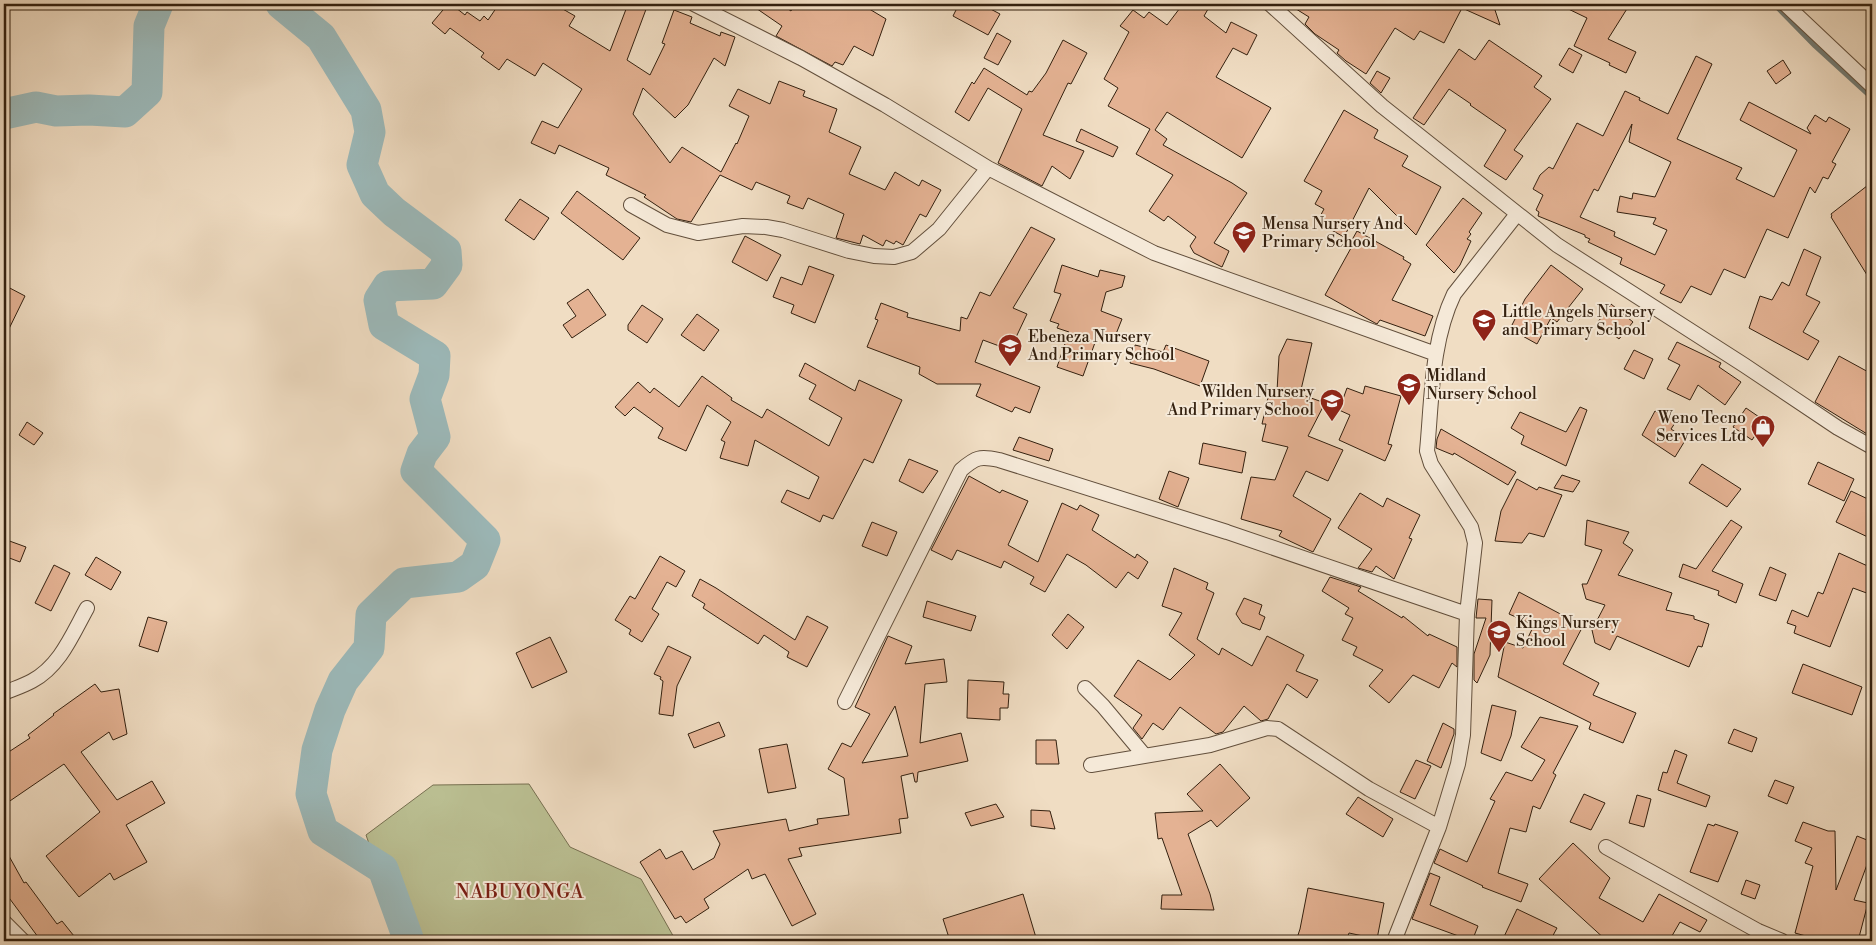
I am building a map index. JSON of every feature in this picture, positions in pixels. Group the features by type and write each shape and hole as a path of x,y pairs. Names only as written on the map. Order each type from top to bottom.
{"street":[{"path":"694,4 801,58 885,105 988,168 1154,253 1436,354"},
{"path":"1270,4 1382,106 1557,245 1744,364 1838,428 1872,448"},
{"path":"1785,4 1872,86"},
{"path":"631,206 667,225 698,233 743,226 766,226 849,251 874,256 894,257 912,252 939,228 988,168"},
{"path":"1394,941 1439,828 1458,764 1463,735 1467,614 1475,543 1471,527 1431,464 1427,451 1436,354 1447,309 1454,294 1517,214"},
{"path":"845,702 961,470 974,459 986,457 1227,532 1467,614"},
{"path":"4,693 32,681 50,669 65,648 87,608"},
{"path":"1085,688 1103,706 1144,755"},
{"path":"1091,765 1210,745 1267,728 1278,730 1369,789 1439,828"},
{"path":"1606,847 1758,931 1782,941"},
{"path":"4,922 23,941"}],"green space":[{"path":"529,784 570,847 641,879 676,941 403,941 366,835 433,785"}],"building":[{"path":"448,4 451,4 465,15 467,12 480,21 484,16 488,20 499,4 554,4 575,16 569,26 610,51 628,4 648,4 627,60 650,75 665,44 662,43 674,10 692,17 690,23 720,36 721,32 735,37 725,66 714,58 688,105 675,118 643,88 633,114 670,163 682,147 721,172 737,144 749,116 729,106 738,89 770,104 779,81 805,91 803,96 837,109 829,132 861,147 849,174 885,190 895,172 919,186 922,180 941,190 926,217 920,214 903,245 896,241 894,244 886,240 883,246 863,235 860,244 836,238 844,214 808,198 803,209 787,203 790,196 756,182 752,190 720,175 691,222 677,219 644,197 646,195 606,175 609,168 559,145 555,154 531,143 542,121 558,128 582,89 543,63 535,76 507,59 499,70 481,57 484,53 450,28 445,34 432,23"},
{"path":"750,4 781,4 791,11 795,4 861,4 886,19 873,56 854,46 843,65 835,62 832,66 776,36 782,26"},
{"path":"959,4 981,4 1000,14 988,35 953,16"},
{"path":"1183,4 1211,4 1204,16 1226,33 1231,22 1257,35 1247,55 1233,48 1216,77 1271,108 1242,158 1167,112 1155,130 1167,139 1163,145 1247,193 1214,243 1229,251 1222,267 1194,253 1190,246 1196,237 1168,216 1164,221 1149,211 1173,175 1136,154 1150,129 1108,106 1118,88 1104,79 1129,32 1120,26 1133,10 1144,18 1149,12 1167,25"},
{"path":"1288,4 1493,4 1500,25 1462,8 1444,43 1420,31 1414,40 1395,28 1366,74 1346,61 1337,53 1339,50 1315,34 1305,24 1309,17"},
{"path":"1558,4 1630,4 1608,39 1636,52 1626,73 1609,65 1610,63 1574,46 1587,18"},
{"path":"997,33 1011,41 998,65 984,58"},
{"path":"1063,40 1087,53 1071,84 1068,83 1043,135 1084,151 1070,179 1052,166 1042,186 998,163 1022,109 988,88 969,121 955,112 972,82 974,84 984,68 1027,95 1029,91 1032,92 1046,73"},
{"path":"1489,40 1542,76 1534,87 1551,99 1514,150 1523,156 1506,180 1484,166 1506,130 1449,89 1424,125 1413,118 1459,49 1475,60"},
{"path":"1569,48 1582,55 1573,73 1559,65"},
{"path":"1696,56 1712,64 1677,139 1742,168 1736,179 1774,197 1797,150 1740,120 1749,102 1811,134 1807,128 1815,115 1826,122 1829,117 1850,129 1832,162 1836,164 1828,179 1823,177 1815,193 1810,187 1788,238 1767,229 1745,278 1724,269 1711,295 1691,286 1681,303 1660,293 1665,285 1620,264 1622,258 1588,242 1590,239 1585,237 1585,235 1538,216 1539,212 1536,210 1543,195 1533,189 1540,175 1549,167 1553,169 1577,123 1603,136 1625,91 1668,114","holes":["1632,124 1629,142 1671,162 1655,197 1633,193 1632,199 1620,196 1617,212 1656,218 1653,224 1667,230 1655,255 1614,236 1615,232 1580,217 1594,189 1598,191"]},
{"path":"1783,60 1791,73 1776,84 1767,71"},
{"path":"1377,71 1390,78 1381,93 1370,83"},
{"path":"1344,110 1378,130 1374,138 1408,156 1402,166 1441,187 1416,235 1369,188 1344,237 1317,222 1324,209 1315,204 1322,191 1304,181"},
{"path":"1081,129 1118,147 1113,157 1076,141"},
{"path":"1872,182 1872,283 1831,217 1831,214"},
{"path":"577,191 640,238 623,260 561,213"},
{"path":"1463,198 1482,213 1469,232 1471,234 1467,239 1471,241 1460,265 1454,273 1426,245"},
{"path":"520,199 549,218 534,240 505,220"},
{"path":"1031,227 1055,239 1013,308 1027,314 1010,350 983,340 975,362 1040,387 1030,413 1015,407 1012,412 976,396 981,384 937,384 919,374 920,367 867,347 878,320 875,319 881,303 908,313 907,317 960,331 961,317 967,319 980,292 990,296"},
{"path":"1357,231 1404,257 1403,259 1411,264 1392,300 1433,316 1425,336 1380,320 1377,324 1325,295 1351,248 1348,247"},
{"path":"745,236 781,255 767,281 732,262"},
{"path":"1804,249 1821,257 1806,295 1820,302 1803,332 1819,341 1808,360 1749,328 1760,296 1772,300 1782,282 1789,286"},
{"path":"1062,265 1098,277 1100,270 1125,276 1122,287 1106,292 1101,311 1122,319 1114,339 1109,336 1107,340 1097,337 1083,376 1057,367 1069,332 1057,328 1059,324 1050,321 1061,294 1054,292"},
{"path":"1551,265 1583,289 1557,322 1551,318 1537,344 1510,329 1525,299"},
{"path":"809,266 834,275 815,323 791,313 794,305 773,297 781,277 802,285"},
{"path":"4,285 25,296 4,339"},
{"path":"588,289 606,315 572,338 563,325 576,316 567,303"},
{"path":"1611,304 1633,322 1619,339 1598,322"},
{"path":"642,305 663,319 647,343 628,330 628,325"},
{"path":"697,314 719,330 704,351 681,335"},
{"path":"1287,339 1312,343 1300,394 1325,403 1308,436 1343,450 1328,481 1306,471 1293,496 1331,519 1313,552 1279,536 1282,531 1241,519 1251,477 1275,480 1288,447 1262,441 1266,424 1262,424 1270,389 1277,391 1279,356"},
{"path":"1677,342 1721,363 1719,367 1741,382 1725,405 1698,385 1690,400 1667,389 1680,365 1668,359"},
{"path":"1135,345 1163,352 1166,345 1209,361 1200,386 1154,369 1130,363"},
{"path":"1634,350 1653,359 1644,379 1624,369"},
{"path":"1839,356 1872,374 1872,437 1815,402"},
{"path":"805,363 855,391 859,380 902,400 873,463 864,459 833,519 823,515 820,522 781,502 787,490 809,499 819,477 755,440 748,466 720,458 725,442 721,440 731,422 707,405 686,451 658,438 663,428 634,407 625,416 615,407 638,382 650,393 654,388 679,407 702,376 732,398 731,400 762,418 767,409 829,446 842,418 809,399 816,385 799,376"},
{"path":"1365,386 1401,396 1388,444 1392,445 1385,461 1339,440 1350,415 1339,410 1347,388 1363,394"},
{"path":"1580,407 1587,410 1566,466 1521,444 1524,436 1511,428 1520,412 1566,432"},
{"path":"1746,408 1765,421 1752,440 1733,427"},
{"path":"1655,411 1677,420 1671,429 1686,439 1675,457 1642,435"},
{"path":"27,422 43,433 34,445 19,435"},
{"path":"1441,429 1516,472 1508,485 1454,453 1453,455 1436,448"},
{"path":"1019,437 1053,449 1049,461 1013,450"},
{"path":"1203,443 1246,452 1242,473 1199,464"},
{"path":"909,459 938,471 923,493 899,481"},
{"path":"1818,462 1854,479 1844,501 1808,484"},
{"path":"1702,464 1741,489 1727,507 1689,483"},
{"path":"1169,471 1189,478 1178,507 1159,499"},
{"path":"1562,475 1580,481 1573,492 1554,488"},
{"path":"969,476 1000,493 1002,490 1028,501 1008,545 1038,562 1062,503 1077,510 1080,505 1099,515 1092,530 1135,558 1137,554 1148,562 1138,579 1128,572 1116,588 1086,565 1067,554 1045,592 1030,584 1034,577 1004,561 1001,568 957,550 952,560 931,550"},
{"path":"1517,479 1537,490 1539,487 1562,495 1544,537 1529,533 1522,543 1495,541 1501,511"},
{"path":"1851,491 1872,501 1872,539 1836,522"},
{"path":"1360,493 1383,507 1387,498 1420,515 1409,538 1412,539 1394,579 1376,566 1372,572 1358,568 1372,549 1338,528"},
{"path":"1587,520 1629,532 1623,543 1633,550 1618,575 1672,593 1666,610 1694,616 1694,619 1709,624 1702,647 1698,646 1689,667 1617,636 1610,650 1595,643 1592,630 1605,605 1586,599 1582,584 1587,584 1602,550 1585,545"},
{"path":"1731,520 1742,527 1712,571 1743,584 1736,603 1718,595 1719,591 1679,577 1683,564 1696,569"},
{"path":"872,522 897,532 887,556 862,546"},
{"path":"4,539 26,547 20,562 4,556"},
{"path":"1839,553 1872,568 1872,595 1853,588 1830,647 1794,633 1796,626 1787,623 1792,610 1808,617 1818,592 1823,594"},
{"path":"660,556 685,571 676,587 667,582 652,609 659,614 642,642 629,634 631,630 615,620 630,596 635,599"},
{"path":"96,557 121,572 111,590 85,575"},
{"path":"54,565 70,573 51,611 35,603"},
{"path":"1770,567 1786,574 1776,601 1759,595"},
{"path":"1174,568 1208,583 1206,589 1214,593 1197,639 1219,655 1222,648 1252,666 1267,636 1304,655 1296,671 1318,680 1307,698 1287,684 1268,719 1261,721 1244,706 1223,732 1216,734 1180,707 1163,730 1153,723 1142,739 1133,728 1142,715 1114,696 1138,660 1170,680 1195,655 1169,635 1182,613 1162,606"},
{"path":"1330,577 1361,587 1358,591 1402,618 1403,616 1428,636 1429,634 1457,647 1457,667 1452,663 1439,688 1413,675 1389,703 1369,686 1383,670 1353,655 1357,647 1342,640 1353,618 1345,614 1349,608 1322,591"},
{"path":"700,579 795,640 807,616 828,627 807,667 787,657 789,652 764,635 758,644 703,608 705,604 692,596"},
{"path":"1519,592 1583,626 1563,664 1599,683 1593,695 1636,713 1623,743 1589,729 1591,723 1498,677 1505,642 1523,648 1534,625 1509,614"},
{"path":"1244,598 1262,605 1259,614 1265,617 1260,630 1242,623 1236,614"},
{"path":"1478,599 1492,600 1490,655 1477,683 1474,680 1474,654 1486,618 1476,618"},
{"path":"927,601 976,616 971,631 923,617"},
{"path":"1068,614 1084,627 1067,649 1052,635"},
{"path":"148,617 167,622 158,652 139,646"},
{"path":"888,636 912,646 905,664 944,659 947,682 925,684 920,743 961,733 968,761 918,772 917,782 915,782 913,773 901,776 908,818 899,819 901,833 799,848 802,856 788,859 816,914 792,926 765,874 752,879 748,869 704,899 709,908 686,923 681,916 675,919 640,862 660,849 666,859 682,851 693,870 714,858 720,844 713,831 786,819 789,831 818,824 817,819 849,815 844,778 828,769 842,743 851,747 870,714 855,707","holes":["895,706 908,756 862,763"]},
{"path":"550,637 567,672 532,688 516,653"},
{"path":"668,646 691,657 677,686 673,716 659,714 663,681 660,679 661,677 654,674"},
{"path":"1803,664 1862,687 1852,715 1792,693"},
{"path":"968,680 1004,682 1003,694 1009,694 1008,708 1000,708 1000,720 967,718"},
{"path":"95,684 101,692 119,689 127,734 113,740 109,732 81,752 117,800 152,781 165,803 126,825 147,862 114,880 110,873 79,897 46,856 100,812 64,764 4,805 4,755 30,738 28,735 53,714"},
{"path":"1492,705 1516,711 1511,736 1501,761 1481,753"},
{"path":"1540,717 1578,726 1553,773 1556,775 1540,809 1533,806 1526,832 1510,828 1498,873 1528,884 1521,902 1482,887 1434,863 1440,849 1467,862 1495,801 1490,799 1506,772 1532,781 1545,760 1521,747"},
{"path":"719,722 725,736 694,748 688,734"},
{"path":"1443,723 1454,729 1454,734 1441,768 1427,761"},
{"path":"1734,729 1757,738 1752,752 1728,743"},
{"path":"1036,740 1056,740 1059,764 1036,764"},
{"path":"787,744 796,788 768,793 759,749"},
{"path":"1675,750 1687,755 1677,783 1710,796 1706,807 1658,790 1663,772 1667,773"},
{"path":"1416,760 1431,766 1415,799 1400,792"},
{"path":"1220,764 1250,798 1217,827 1211,820 1188,834 1214,910 1161,909 1162,895 1182,895 1162,838 1158,839 1155,813 1203,811 1187,794"},
{"path":"1775,780 1794,787 1787,804 1768,796"},
{"path":"1584,794 1605,803 1591,830 1570,822"},
{"path":"1637,795 1651,799 1644,827 1629,823"},
{"path":"1358,797 1393,819 1383,837 1346,814"},
{"path":"996,804 1004,817 971,826 965,813"},
{"path":"1031,810 1050,811 1055,829 1031,826"},
{"path":"1803,822 1828,831 1835,831 1836,890 1857,836 1872,842 1872,851 1854,900 1868,903 1858,941 1824,941 1795,933 1813,866 1805,863 1812,848 1795,841"},
{"path":"1708,824 1714,826 1715,824 1738,832 1718,882 1690,872"},
{"path":"1573,843 1610,878 1599,898 1643,922 1659,894 1707,920 1700,932 1680,922 1669,941 1607,941 1539,879"},
{"path":"4,847 24,883 26,882 57,924 62,921 78,941 41,941 4,891"},
{"path":"1430,873 1440,877 1430,905 1478,926 1472,941 1412,919"},
{"path":"1746,880 1760,885 1755,899 1741,894"},
{"path":"1308,888 1384,903 1377,939 1349,933 1346,941 1296,941"},
{"path":"1023,894 1037,941 950,941 943,919"},
{"path":"1517,909 1557,928 1550,941 1502,941"}],"waterway":[{"path":"4,114 36,107 56,111 125,112 147,92 149,26 158,4"},
{"path":"281,4 321,37 366,110 370,132 362,165 375,194 394,212 446,251 447,265 433,284 388,286 379,300 384,325 435,356 434,375 425,399 435,437 422,454 416,471 485,540 475,565 458,577 404,583 371,615 369,648 343,681 330,710 317,750 311,794 323,831 383,869 409,941"},
{"path":"1774,4 1815,46 1872,98"}],"place":[{"name":"Mensa Nursery And Primary School","path":"1244,254"},
{"name":"Little Angels Nursery and Primary School","path":"1484,342"},
{"name":"Ebeneza Nursery And Primary School","path":"1010,367"},
{"name":"Midland Nursery School","path":"1409,406"},
{"name":"Wilden Nursery And Primary School","path":"1332,422"},
{"name":"Weno Tecno Services Ltd","path":"1763,448"},
{"name":"Kings Nursery School","path":"1499,653"}],"district":[{"name":"NABUYONGA","path":"520,892"}]}
